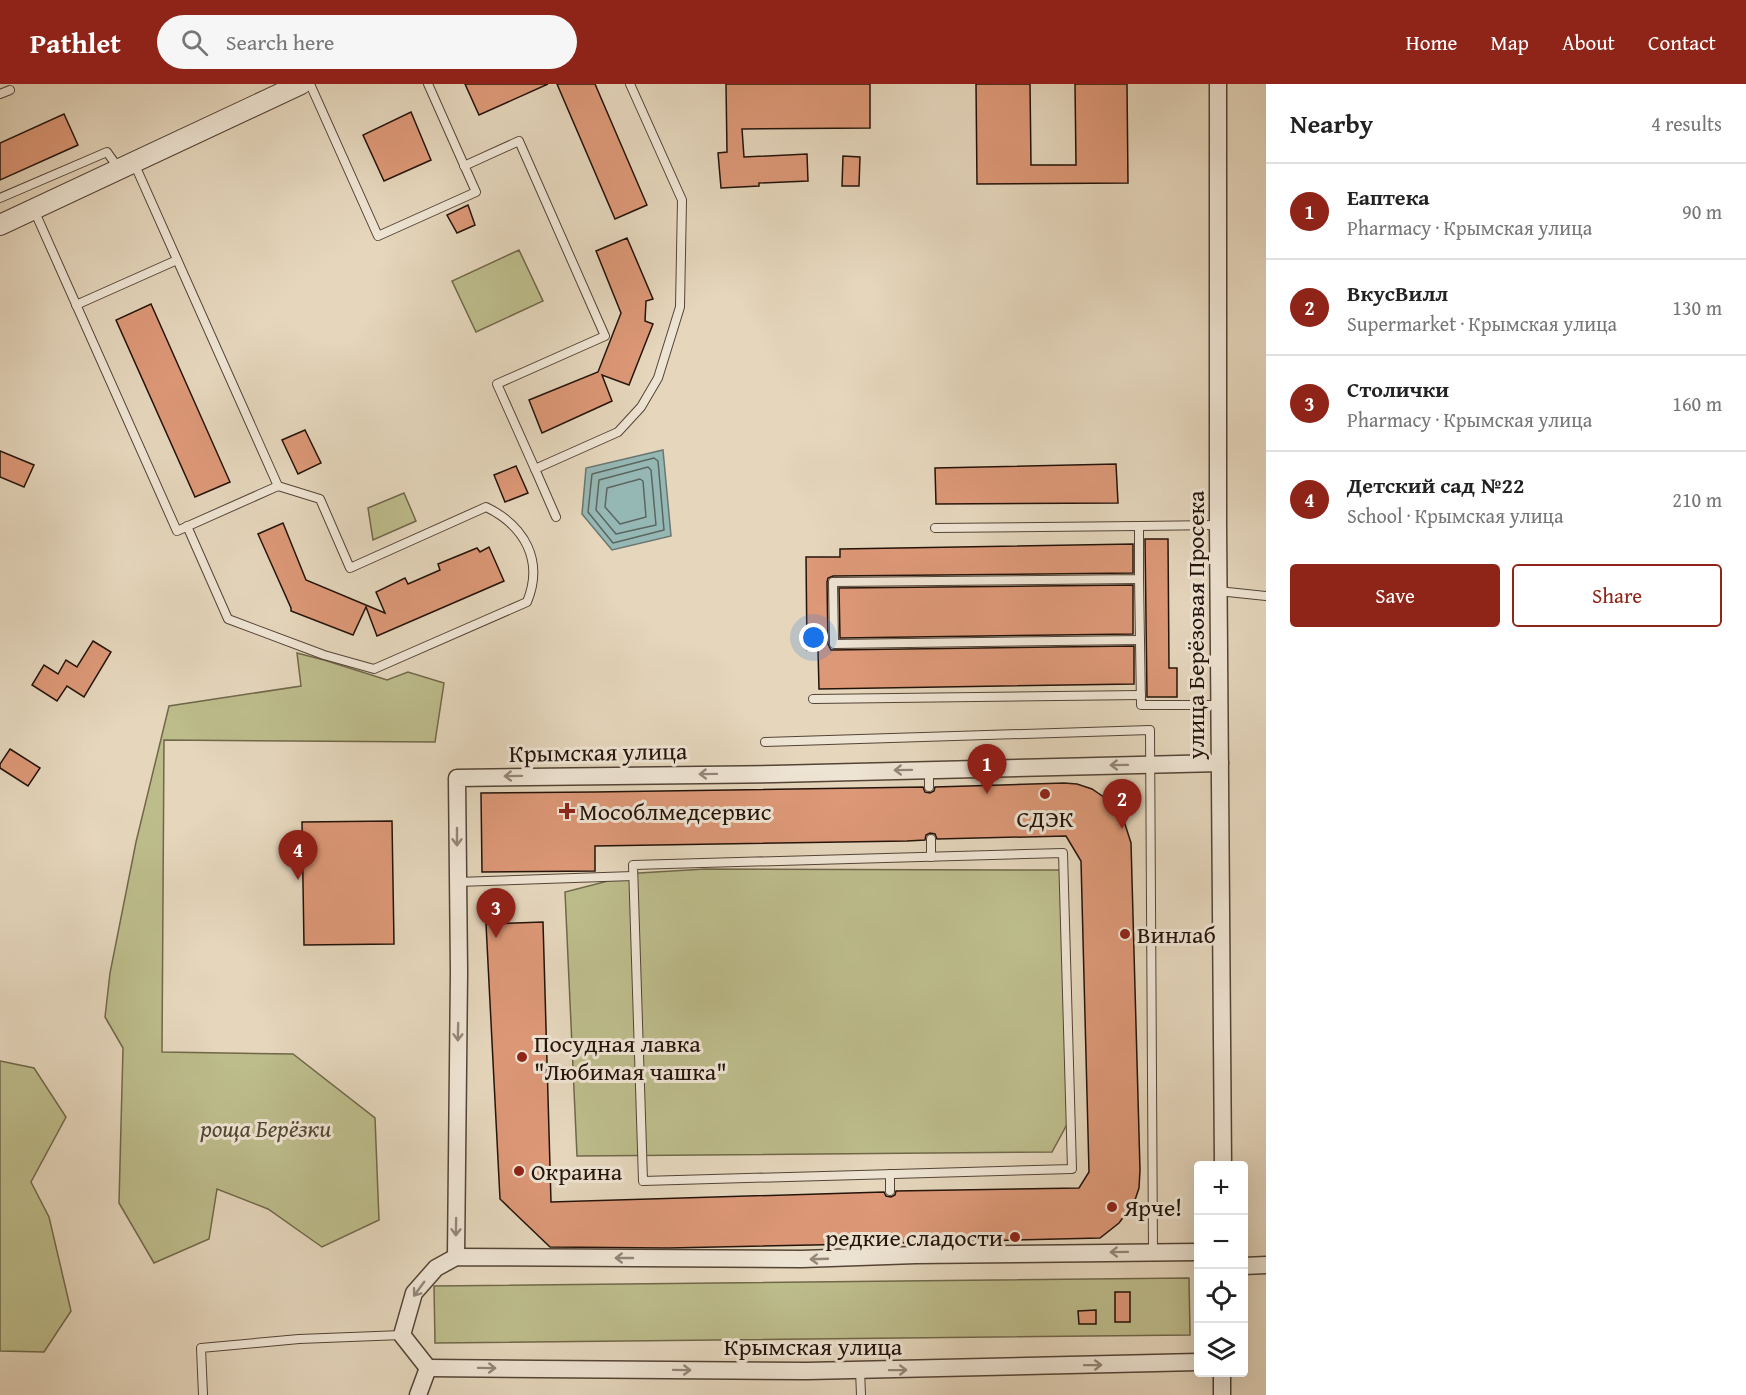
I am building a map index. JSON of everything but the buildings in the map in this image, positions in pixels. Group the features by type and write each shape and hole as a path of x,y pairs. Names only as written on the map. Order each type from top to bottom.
{"street":[{"path":"0,225 301,84"},
{"name":"улица Берёзовая Просека","path":"1218,84 1218,591 1223,1161"},
{"name":"Крымская улица","path":"456,1257 459,972 457,778 929,778 1151,764 1220,763"},
{"path":"418,1395 428,1368 402,1335 414,1293 436,1268 456,1257 802,1259 893,1249 1194,1252"},
{"path":"1248,1266 1266,1265"},
{"name":"Крымская улица","path":"428,1368 807,1371 1194,1362"},
{"path":"1222,1377 1222,1395"}],"lane":[{"path":"310,84 378,236 476,192 428,84"},
{"path":"535,469 618,432 641,407 658,378 680,307 682,200 630,84"},
{"path":"0,94 10,90"},
{"path":"464,166 519,141 605,336 497,384 556,517"},
{"path":"0,198 106,152 126,166 177,260 278,486"},
{"path":"34,209 177,531 187,526 278,486 320,500 350,568 486,507 510,521 520,532 532,558 533,588 527,602 374,669 324,655 228,619 187,526"},
{"path":"76,305 177,260"},
{"path":"935,528 1218,525"},
{"path":"1139,526 1141,705 1219,705"},
{"path":"1139,579 833,582 834,644 1140,640"},
{"path":"1218,591 1266,596"},
{"path":"813,699 1141,695"},
{"path":"765,742 1150,730 1153,1252"},
{"path":"931,839 931,857"},
{"path":"1063,854 1072,1169 643,1181 633,876 633,866 1063,854"},
{"path":"457,882 633,876"},
{"path":"890,1174 890,1191"},
{"path":"202,1395 201,1348 299,1339 402,1335"},
{"path":"860,1370 861,1395"}],"green space":[{"path":"519,250 543,301 476,332 452,281"},
{"path":"404,493 416,521 373,540 368,508"},
{"name":"роща Берёзки","path":"297,653 387,680 408,672 444,683 435,742 164,740 162,1052 293,1054 375,1118 379,1220 322,1247 268,1209 217,1189 209,1239 154,1263 119,1203 123,1048 105,1017 110,973 136,842 169,706 301,686"},
{"path":"705,869 1060,870 1071,1117 1052,1152 577,1156 565,892 639,873"},
{"path":"0,1061 34,1068 66,1117 31,1182 49,1217 71,1311 44,1352 0,1351"},
{"path":"1189,1278 1190,1335 435,1343 434,1286"}],"water":[{"path":"663,450 671,536 612,550 582,514 586,468"}],"place":[{"name":"Еаптека","path":"987,794"},
{"name":"СДЭК","path":"1045,794"},
{"name":"Мособлмедсервис","path":"567,811"},
{"name":"ВкусВилл","path":"1122,829"},
{"name":"Детский сад №22","path":"298,880"},
{"name":"Винлаб","path":"1125,934"},
{"name":"Столички","path":"496,938"},
{"name":"Посудная лавка \"Любимая чашка\"","path":"522,1057"},
{"name":"Окраина","path":"519,1171"},
{"name":"Ярче!","path":"1112,1207"},
{"name":"редкие сладости","path":"1015,1237"}]}
